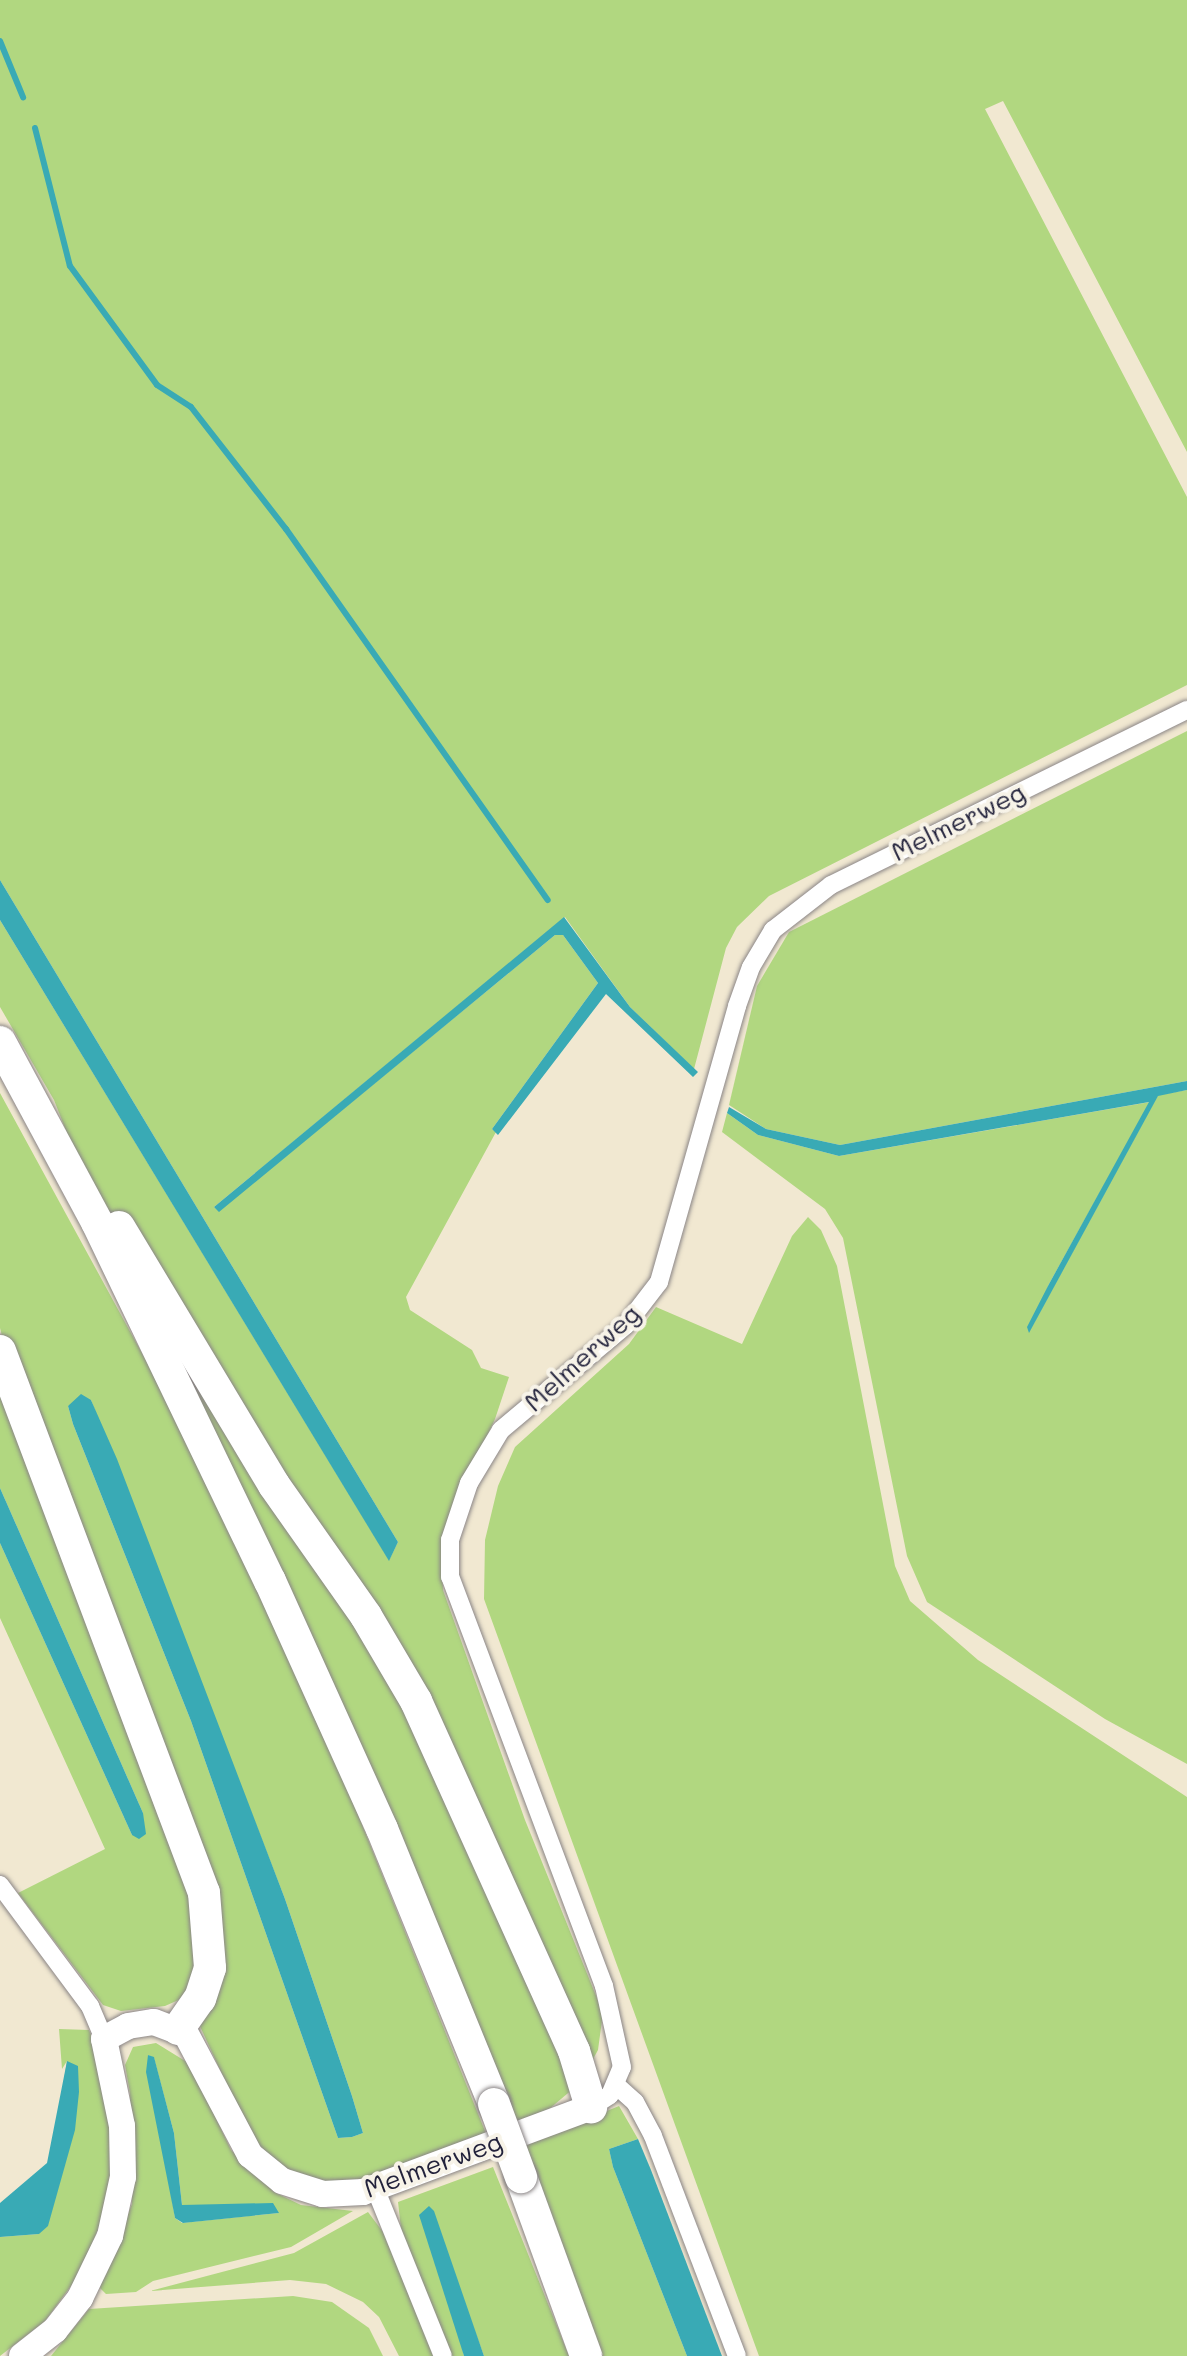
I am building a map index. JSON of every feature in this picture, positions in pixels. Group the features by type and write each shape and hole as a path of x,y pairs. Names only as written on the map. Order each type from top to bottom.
{"highway":[{"path":"0,1042 13,1086 97,1222 341,1736 494,2104 586,2356"},
{"path":"13,1086 50,1110 232,1416 411,1691 574,2051 591,2107"},
{"path":"0,1351 204,1893 210,1968 207,1985 178,2029"}],"street":[{"name":"Melmerweg","path":"178,2029 200,2055 243,2144 269,2172 323,2194 375,2188 591,2107 617,2086 622,2067 604,1986 450,1577 450,1540 469,1483 501,1430 626,1325 659,1282 737,1006 751,967 773,930 831,885 1187,710"},
{"path":"0,1885 90,2006 104,2039 122,2126 123,2177 116,2214 99,2266 80,2298 55,2330 22,2356"},
{"path":"104,2039 145,2022 178,2029"},
{"path":"617,2086 635,2102 653,2136 737,2356"},
{"path":"375,2188 443,2356"}],"green space":[{"path":"0,0 1187,0 1187,452 1003,101 985,109 1187,497 1187,685 769,896 737,927 726,948 694,1069 630,1007 565,917 214,1207 219,1211 555,935 563,935 598,983 492,1129 496,1132 406,1297 410,1310 472,1350 481,1368 509,1377 495,1419 448,1518 441,1545 443,1590 525,1820 603,2013 598,2050 580,2083 542,2115 517,2125 353,1726 94,1202 54,1100 0,1007 0,920 389,1560 398,1542 0,880"},
{"path":"1187,731 1187,1081 840,1145 766,1129 729,1105 757,986 789,932"},
{"path":"1187,1090 1187,1764 1105,1719 927,1602 907,1556 843,1238 825,1209 722,1132 727,1113 758,1135 839,1156 1150,1102 1049,1284 1029,1332 1158,1095"},
{"path":"0,1093 168,1401 324,1730 487,2136 343,2186 296,2179 252,2139 198,2022 221,1965 9,1364 0,1328","holes":["91,1400 285,1899 363,2133 352,2137 338,2138 191,1721 68,1406"]},
{"path":"808,1217 821,1230 837,1266 895,1566 910,1601 978,1660 1187,1797 1187,2356 759,2356 484,1599 485,1540 498,1486 515,1447 629,1344 656,1307 742,1344 792,1236"},
{"path":"0,1389 173,1822 205,1947 183,1998 165,2006 121,2011 103,2005 18,1893 105,1849 0,1618 0,1543 132,1835 143,1813 0,1488"},
{"path":"59,2029 89,2030 99,2056 107,2083 112,2167 101,2222 79,2275 45,2321 0,2356 0,2237 39,2234 67,2061 62,2069"},
{"path":"156,2043 190,2064 231,2150 274,2192 301,2205 353,2211 291,2247 153,2281 136,2292 106,2294 100,2288 102,2277 132,2204 130,2093 125,2065 133,2047","holes":["148,2055 154,2058 174,2133 182,2205 279,2213 182,2223 175,2218"]},
{"path":"619,2106 638,2139 609,2149 613,2167 687,2356 603,2356 524,2145"},
{"path":"493,2167 569,2356 484,2356 429,2206 464,2356 449,2356 403,2247 398,2202"},
{"path":"368,2212 383,2232 434,2356 399,2356 379,2317 363,2302 326,2284 290,2280 150,2291 294,2253"},
{"path":"293,2296 332,2302 369,2328 383,2356 51,2356 89,2309"}],"water":[{"path":"0,880 398,1542 389,1561 0,920"},
{"path":"564,917 630,1007 698,1072 693,1077 606,994 498,1135 492,1129 598,983 563,935 555,935 219,1212 214,1207"},
{"path":"1187,1081 1187,1090 1158,1096 1029,1333 1027,1327 1049,1284 1149,1102 839,1156 758,1135 727,1113 729,1107 766,1129 840,1145"},
{"path":"81,1394 91,1400 117,1459 285,1899 363,2133 338,2138 191,1721 73,1424 68,1406"},
{"path":"0,1488 143,1813 146,1834 139,1839 132,1835 0,1543"},
{"path":"148,2055 154,2057 174,2133 182,2205 273,2203 279,2213 183,2223 175,2218 146,2072"},
{"path":"67,2061 78,2066 75,2130 48,2226 39,2234 0,2237 0,2203 47,2163"},
{"path":"638,2139 722,2356 687,2356 613,2167 609,2149"},
{"path":"429,2206 434,2211 484,2356 464,2356 419,2215"}],"waterway":[{"path":"0,41 23,97"},
{"path":"35,128 70,266 157,385 191,407 286,529 548,900"}]}
